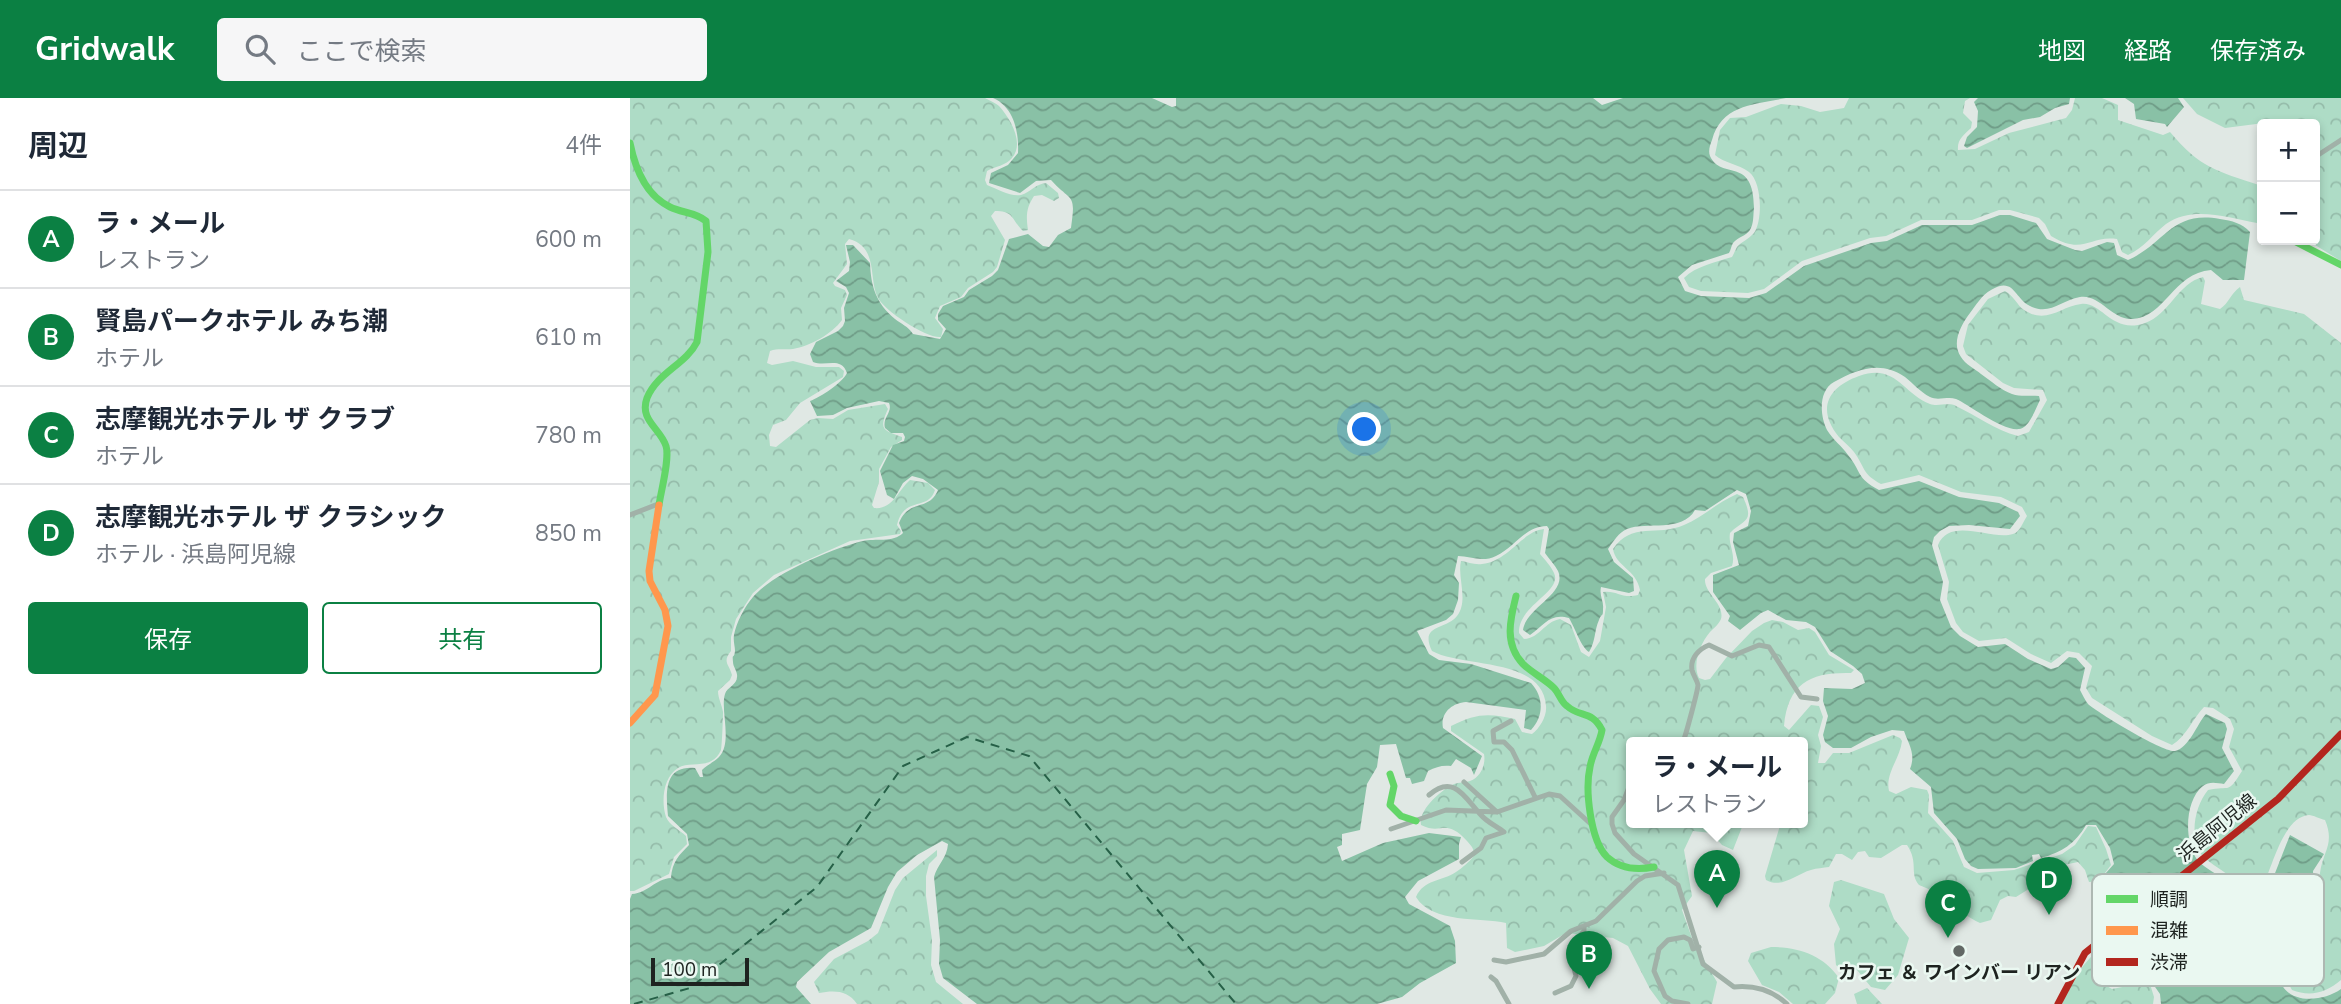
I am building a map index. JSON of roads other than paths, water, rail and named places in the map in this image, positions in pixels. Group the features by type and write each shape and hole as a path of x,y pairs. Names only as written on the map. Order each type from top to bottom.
{"street":[{"path":"2320,154 2341,140"},
{"path":"630,143 636,168 648,189 670,207 702,217 707,229 708,252 697,342 693,350 653,386 646,404 647,419 666,443 666,465 649,571 654,589 665,610 668,626 655,695 630,723"},
{"path":"2302,245 2341,265"},
{"path":"630,514 658,504"},
{"path":"1516,596 1509,636 1522,663 1555,689 1567,707 1591,716 1602,730 1590,765 1588,786 1594,827 1600,845 1608,858 1638,870 1654,867"},
{"path":"1684,737 1698,685 1692,662 1699,649 1709,645 1732,656 1759,645 1769,647 1801,697 1817,699"},
{"path":"1511,721 1493,731 1494,742 1504,742 1512,750 1535,797"},
{"name":"浜島阿児線","path":"2185,874 2278,799 2341,734"},
{"path":"1390,774 1394,786 1390,805 1394,812 1404,819 1416,821"},
{"path":"1464,782 1497,813"},
{"path":"1429,795 1438,786 1454,788 1468,799 1478,812 1504,832 1486,838 1480,848 1462,862"},
{"path":"1391,830 1446,810 1497,813 1549,794 1560,796 1594,827"},
{"path":"1626,795 1612,817 1615,834 1624,844 1678,885 1703,964 1734,988 1748,985 1765,989 1787,1004"},
{"path":"1494,960 1506,962 1544,954 1571,931 1596,921 1637,881 1645,876 1664,873"},
{"path":"1555,993 1572,986 1576,976 1571,962 1576,937 1584,931 1584,927"},
{"path":"1688,1004 1672,1001 1665,996 1654,971 1659,949 1668,940 1684,936 1690,940 1693,949 1699,947"},
{"name":"浜島阿児線","path":"2058,1004 2085,953 2092,947"},
{"path":"1491,977 1509,1004"}],"water":[{"path":"993,98 1152,98 1172,107 1176,106 1176,98 1593,98 1602,105 1623,98 1786,98 1741,108 1723,119 1717,128 1710,146 1710,156 1715,163 1736,171 1749,181 1753,192 1753,219 1750,230 1733,243 1729,253 1692,265 1678,277 1685,291 1701,296 1749,298 1766,293 1804,266 1871,243 1887,241 1922,225 1972,225 2000,215 2010,215 2036,223 2047,239 2075,250 2082,251 2107,242 2114,243 2117,255 2128,260 2190,219 2220,219 2244,226 2250,232 2244,280 2223,280 2211,270 2198,273 2187,279 2143,317 2132,319 2118,316 2087,297 2037,309 2005,285 1991,290 1979,300 1961,329 1957,340 1958,352 1963,360 2004,390 2015,395 2039,396 2035,411 2024,427 2009,428 1956,399 1930,397 1905,377 1887,369 1860,370 1834,382 1825,391 1822,404 1829,434 1846,452 1863,478 1879,490 1919,481 1959,497 1999,503 2018,512 2020,516 2010,529 1949,526 1934,537 1932,545 1943,582 1940,600 1951,627 1960,636 1978,647 2005,644 2028,659 2051,669 2058,667 2069,657 2076,658 2085,668 2080,690 2088,704 2131,732 2169,750 2180,749 2206,714 2225,723 2227,729 2222,748 2234,771 2224,784 2205,784 2197,792 2188,820 2190,841 2196,858 2216,874 2105,874 2114,864 2110,848 2096,825 2086,825 2062,850 2041,858 2039,854 2032,855 2033,861 2016,868 1978,869 1971,866 1965,859 1957,839 1934,813 1931,787 1910,769 1912,754 1904,731 1892,730 1851,748 1833,748 1825,742 1823,735 1828,716 1823,701 1824,688 1852,689 1865,683 1862,674 1830,651 1815,627 1806,622 1786,620 1768,610 1740,630 1728,621 1730,616 1713,592 1713,575 1739,565 1733,542 1734,533 1748,526 1751,511 1746,494 1737,490 1705,511 1695,510 1682,522 1635,527 1619,535 1608,549 1614,562 1633,578 1634,591 1629,593 1601,587 1603,613 1589,652 1569,618 1552,619 1530,635 1523,630 1531,614 1557,587 1559,579 1558,571 1545,553 1549,529 1547,526 1532,529 1491,558 1458,556 1454,575 1459,583 1458,600 1453,614 1446,620 1417,631 1429,654 1439,660 1471,664 1531,683 1541,706 1538,719 1531,730 1524,728 1526,710 1466,702 1456,704 1445,713 1443,728 1482,756 1474,775 1471,768 1456,759 1451,766 1428,771 1424,781 1412,784 1410,778 1406,778 1396,744 1380,745 1377,767 1367,784 1360,830 1342,834 1342,845 1337,847 1342,861 1383,843 1429,833 1461,837 1459,859 1418,881 1405,897 1409,904 1450,926 1455,941 1456,963 1420,983 1402,997 1377,1004 977,1004 943,978 939,964 940,940 934,877 947,849 948,844 942,841 917,855 897,872 871,928 829,952 797,982 796,987 811,1004 630,1004 630,899 632,894 671,878 677,859 689,845 687,834 668,816 667,790 672,776 685,768 695,768 700,777 703,777 702,770 723,751 726,735 724,701 726,692 737,680 733,664 734,637 744,610 762,588 804,563 850,544 899,536 903,533 899,523 903,515 913,507 930,501 938,490 923,479 912,476 903,483 894,499 887,495 880,471 893,445 904,441 905,437 903,433 891,433 885,428 889,403 879,401 847,408 833,415 817,416 810,401 831,389 847,373 837,363 813,362 810,354 816,342 838,331 845,321 844,308 849,293 846,287 836,281 849,271 846,245 853,245 870,263 876,294 883,307 895,319 913,334 940,339 946,329 938,320 943,306 964,297 969,290 998,270 1009,239 1028,234 1043,246 1049,247 1058,235 1071,228 1071,199 1051,180 1036,181 1020,193 989,183 991,173 1008,165 1018,153 1014,121 1000,102"},
{"path":"1978,98 2070,98 2069,104 2040,117 2023,120 1967,148 1964,146 1967,137 1977,127 1978,111 1974,102"},
{"path":"2125,98 2178,98 2184,107 2167,127 2165,124 2136,119 2134,104"},
{"path":"2290,835 2324,854 2313,874 2275,874"},
{"path":"2154,986 2283,986 2292,995 2308,999 2341,989 2341,1004 2161,1004 2160,994"}],"place":[{"name":"ラ・メール","path":"1717,908"},
{"name":"志摩観光ホテル ザ クラシック","path":"2049,915"},
{"name":"志摩観光ホテル ザ クラブ","path":"1948,938"},
{"name":"カフェ ＆ ワインバー リアン","path":"1959,951"},
{"name":"賢島パークホテル みち潮","path":"1589,989"}]}
